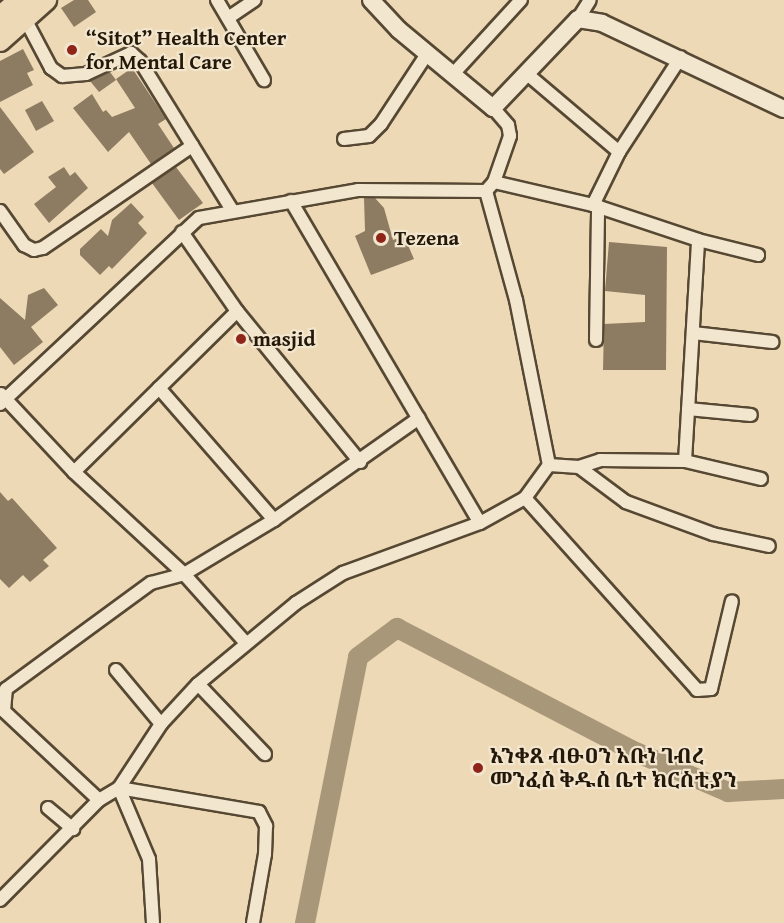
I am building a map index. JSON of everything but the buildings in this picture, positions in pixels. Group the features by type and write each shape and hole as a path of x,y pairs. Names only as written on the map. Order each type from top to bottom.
{"highway":[{"path":"0,18 23,9"}],"main road":[{"path":"0,41 23,9 46,0"}],"street":[{"path":"216,0 264,80"},
{"path":"228,18 255,0"},
{"path":"0,900 74,829 99,800 119,788 161,724 198,684 246,643 343,573 480,523 525,498 549,465 516,300 490,187 510,136 508,125 494,108 454,73 427,54 371,0"},
{"path":"454,73 521,0"},
{"path":"494,108 578,19 590,0"},
{"path":"23,9 51,68 62,76 86,74 130,53 154,80 232,210"},
{"path":"578,19 602,23 681,57 784,109"},
{"path":"344,139 369,136 381,124 427,54"},
{"path":"596,340 596,206 619,153 681,57"},
{"path":"526,74 619,153"},
{"path":"0,211 24,245 43,248 192,146"},
{"path":"246,643 184,574 74,472 2,398 199,218 232,210 358,190 490,187 596,206 698,240 758,255"},
{"path":"291,201 480,523"},
{"path":"182,232 237,311 360,462"},
{"path":"685,460 698,240"},
{"path":"74,472 237,311"},
{"path":"693,333 771,342"},
{"path":"159,388 274,520"},
{"path":"688,409 751,415"},
{"path":"99,800 2,713 6,689 151,583 184,574 274,520 360,462 419,418"},
{"path":"549,465 579,467 600,460 685,460 761,479"},
{"path":"579,467 626,502 713,534 769,546"},
{"path":"525,498 697,690 711,689 732,601"},
{"path":"116,670 161,724"},
{"path":"198,684 266,754"},
{"path":"119,788 149,859 153,923"},
{"path":"119,788 259,812 266,826 265,854 253,923"},
{"path":"48,808 74,829"}],"waterway":[{"path":"305,923 358,657 397,628 631,750 728,792 784,789"}],"place":[{"name":"“Sitot” Health Center for Mental Care","path":"72,50"},
{"name":"Tezena","path":"381,238"},
{"name":"masjid","path":"241,339"},
{"name":"አንቀጸ ብፁዐን አቡነ ገብረ መንፈስ ቅዱስ ቤተ ክርስቲያን","path":"478,768"}]}
